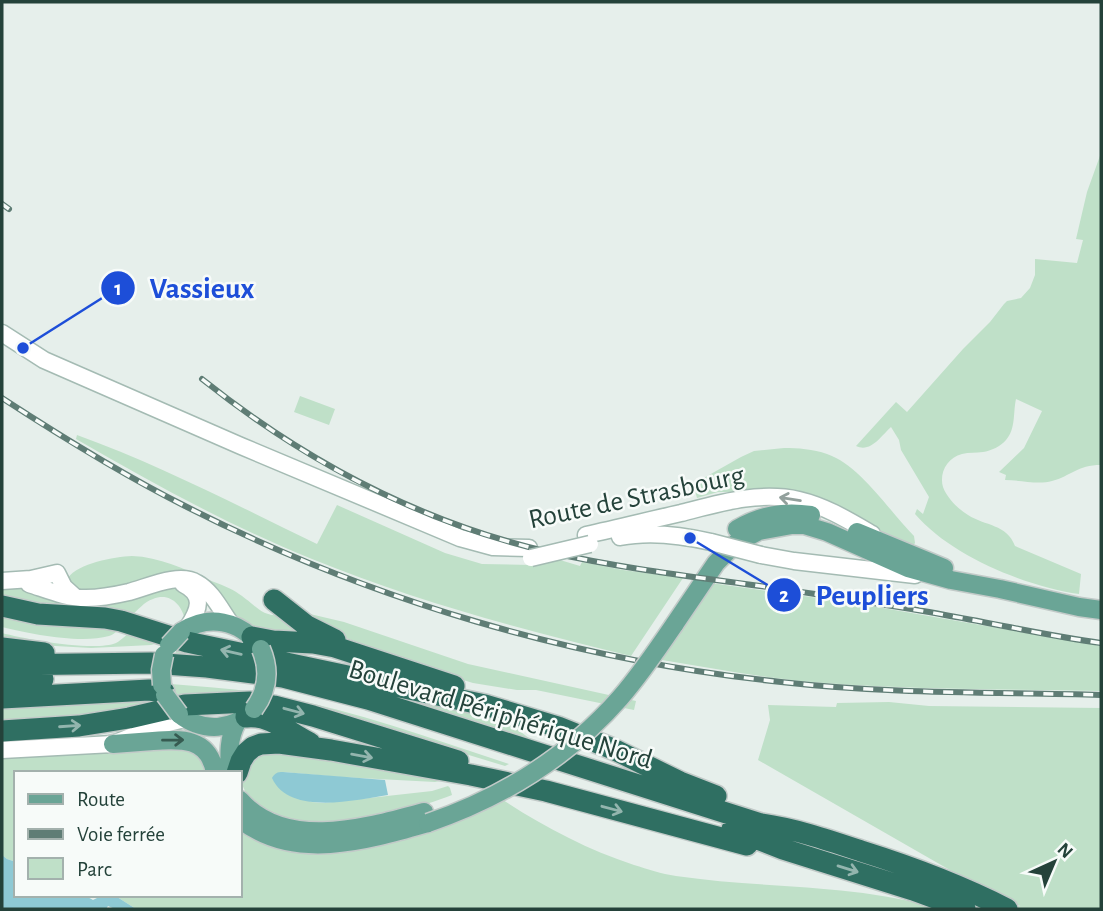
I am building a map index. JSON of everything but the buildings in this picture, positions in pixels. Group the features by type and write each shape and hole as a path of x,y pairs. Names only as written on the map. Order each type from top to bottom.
{"highway":[{"path":"274,600 322,635 421,676"},
{"path":"2,606 38,614 121,621 187,642 460,699 513,713 612,749 680,782 764,814 791,829"},
{"path":"2,654 149,652 176,640"},
{"path":"256,643 273,641 325,644 467,690 490,699 513,713"},
{"path":"2,648 44,653"},
{"name":"Boulevard Périphérique Nord","path":"2,665 151,663 284,677 368,699 761,824 791,829 915,868 967,903"},
{"name":"Boulevard Périphérique Nord","path":"2,680 151,677 226,682 281,690 364,712 689,815 783,849 913,890 967,903"},
{"path":"2,698 163,691"},
{"path":"2,731 79,726 185,705 250,702 313,716 546,791"},
{"path":"246,716 268,719 308,742 331,750"},
{"path":"238,771 246,753 261,744 279,743 331,750 546,791 749,846 783,849"},
{"path":"967,903 1007,909"}],"main road":[{"name":"Route de Strasbourg","path":"2,333 44,360 241,446 281,470 457,547 488,556 530,553 635,529 735,500 762,496 801,500 828,509 895,548 1000,589"},
{"path":"242,802 256,816 267,822 281,827 319,831 426,817 470,807 523,780 565,750 620,699 636,678 708,556 738,528 778,513 798,513 821,518 895,548"},
{"path":"242,820 257,831 294,843 311,845 373,838 426,817 504,777 569,732 615,687 730,548 746,536 760,531 804,525 816,528 908,568 951,580"},
{"name":"Route de Strasbourg","path":"635,529 711,542 786,560 951,580 1101,610"},
{"path":"2,584 52,580 76,597 93,598 186,579 199,584 209,593 231,624"},
{"path":"2,584 29,584 52,580"},
{"path":"170,581 181,583 194,592 198,609 176,640 161,670 163,691 169,702 214,743 220,771"},
{"path":"176,640 209,621 231,624 243,629 256,643 266,662 264,690 232,732 229,744 230,771"},
{"path":"113,744 160,725 188,719 218,727 246,716"},
{"path":"2,750 188,740 206,752 215,771"}],"green space":[{"path":"1101,153 1101,465 1086,467 1047,482 1005,480 1006,475 999,472 1024,448 1042,411 1016,399 1013,426 1006,440 989,451 957,456 945,467 942,476 947,495 964,513 1001,529 1015,546 1081,574 1079,594 1036,584 990,567 968,556 930,529 915,514 917,509 923,514 929,497 901,450 899,440 891,427 871,445 861,448 856,446 896,402 907,412 1007,301 1021,298 1030,288 1035,275 1035,259 1077,263 1083,240 1076,239 1087,192"},
{"path":"300,396 335,409 329,425 294,412"},
{"path":"77,435 169,473 317,544 337,505 445,553 482,564 532,565 560,560 580,566 582,562 683,578 631,656 470,614 312,559 251,533 133,472 76,439"},
{"path":"784,448 822,452 851,468 914,536 913,546 907,547 846,513 745,492 718,492 697,498 693,484 754,451"},
{"path":"132,556 162,561 225,586 265,613 287,615 310,632 260,632 233,616 211,588 136,582 88,591 70,585 68,578 80,568 106,559"},
{"path":"711,583 854,603 1101,646 1101,691 825,683 662,660"},
{"path":"175,586 193,598 185,620 178,605 165,597 150,600 131,616 54,608 2,599 2,588 36,589 50,593"},
{"path":"2,610 122,625 111,635 98,638 55,637 2,627"},
{"path":"310,614 344,622 468,664 636,701 634,710 536,690 473,683 333,633 300,615"},
{"path":"133,629 158,643 91,648 2,643 2,633 59,644 106,645 118,642"},
{"path":"179,646 448,702 507,722 540,746 173,658"},
{"path":"171,684 224,688 307,702 394,726 509,764 505,766 426,742 180,703"},
{"path":"146,693 163,708 2,725 2,703"},
{"path":"889,702 929,706 1101,708 1101,909 1001,909 1020,906 969,881 758,760 770,720 768,705 836,707 837,703"},
{"path":"193,747 211,771 14,771 14,861 2,855 2,756"},
{"path":"262,749 445,780 435,782 283,772 311,802 324,803 432,791 448,786 452,795 408,810 352,821 297,822 275,816 257,805 244,789 242,776"},
{"path":"500,798 582,844 616,859 660,873 875,895 941,909 136,909 117,897 242,897 242,826 281,844"}],"water":[{"path":"276,773 385,780 388,795 342,802 308,801 281,790 272,778"},
{"path":"2,855 14,861 14,897 88,897 93,900 97,897 117,897 136,909 115,909 108,906 106,909 2,909"}],"railway":[{"path":"2,204 9,209"},
{"path":"202,379 241,409 323,462 410,506 501,539 615,565 896,607 1101,643"},
{"path":"2,398 140,482 257,541 329,571 476,622 627,659 781,682 901,691 1101,695"}],"place":[{"name":"Vassieux","path":"23,348"},
{"name":"Peupliers","path":"690,538"}]}
